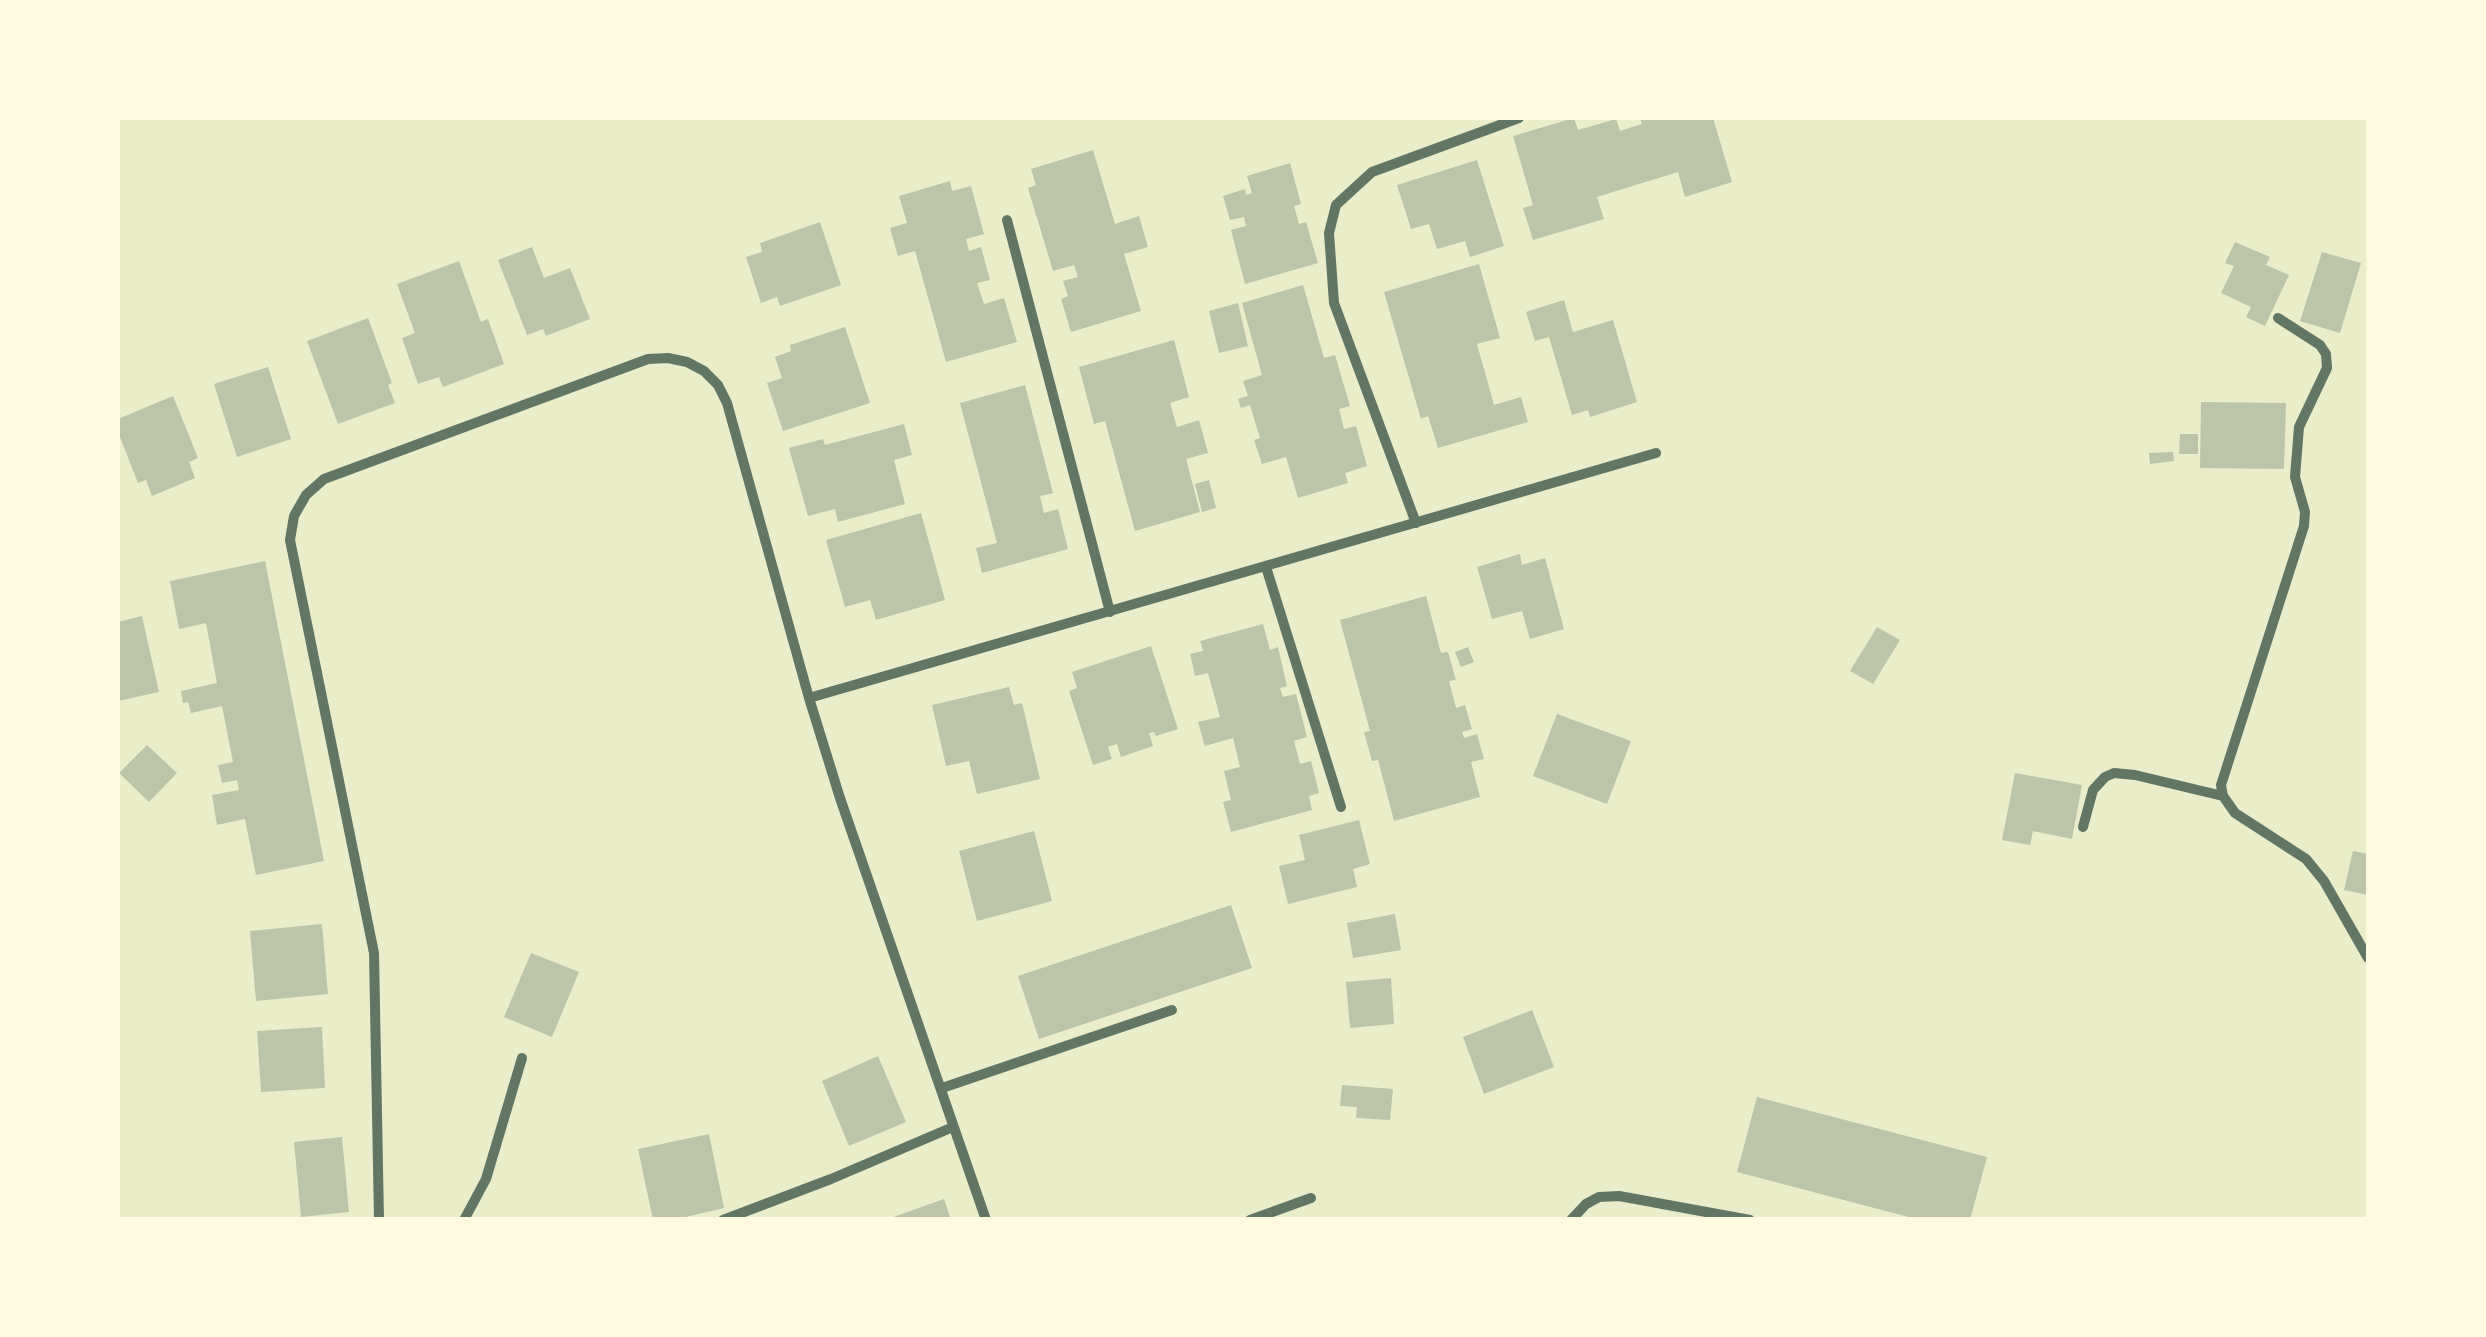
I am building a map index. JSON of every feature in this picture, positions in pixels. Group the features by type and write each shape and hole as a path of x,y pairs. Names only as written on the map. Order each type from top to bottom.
{"street":[{"path":"1416,523 1334,303 1330,233 1336,205 1372,172 1519,118"},
{"path":"1007,220 1110,612"},
{"path":"2278,318 2320,345 2326,354 2327,368 2298,427 2295,477 2306,512 2304,526 2223,775 2224,796 2235,813 2306,860 2324,881 2368,958"},
{"path":"379,1220 374,954 290,540 294,516 306,495 324,479 648,359 668,358 704,371 718,385 727,403 840,798 986,1220"},
{"path":"809,698 1656,453"},
{"path":"1266,567 1340,807"},
{"path":"2084,827 2092,790 2114,773 2224,796"},
{"path":"942,1088 1172,1010"},
{"path":"464,1220 486,1179 522,1058"},
{"path":"722,1220 953,1127"},
{"path":"1571,1220 1586,1204 1619,1196 1750,1220"},
{"path":"1250,1220 1311,1198"}],"building":[{"path":"1574,118 1578,130 1616,119 1620,131 1642,124 1640,118 1713,118 1732,182 1685,197 1678,172 1597,197 1604,219 1533,240 1523,208 1533,205 1513,136"},
{"path":"1093,150 1115,224 1139,216 1148,247 1124,254 1141,311 1071,332 1061,299 1068,296 1063,281 1078,277 1074,265 1053,271 1028,188 1036,185 1031,169"},
{"path":"1477,160 1504,246 1470,257 1465,241 1437,249 1429,224 1411,229 1397,185"},
{"path":"1290,163 1301,204 1294,206 1299,224 1306,222 1318,263 1245,284 1231,230 1246,226 1244,217 1230,220 1223,196 1245,189 1246,195 1252,193 1247,176"},
{"path":"950,181 952,191 971,186 984,234 966,239 969,251 981,247 990,280 977,283 984,304 1004,298 1017,342 946,362 915,251 898,256 890,228 907,223 899,196"},
{"path":"820,222 841,285 780,306 777,297 761,303 746,257 762,252 760,243"},
{"path":"2235,242 2270,257 2266,265 2289,275 2265,326 2246,317 2251,307 2221,293 2234,266 2225,263"},
{"path":"532,247 544,278 570,268 590,319 546,336 543,329 527,335 498,260"},
{"path":"2322,252 2361,263 2340,333 2300,321"},
{"path":"459,261 481,322 488,319 504,364 443,387 439,377 418,384 402,338 415,333 397,284"},
{"path":"1479,264 1500,338 1477,344 1494,405 1521,397 1528,422 1438,448 1428,416 1421,419 1384,292"},
{"path":"1303,285 1324,358 1335,355 1350,406 1339,409 1344,429 1356,426 1367,466 1345,473 1348,483 1298,498 1286,457 1262,464 1254,440 1260,438 1250,405 1241,408 1238,399 1248,396 1243,381 1262,375 1242,303"},
{"path":"1564,300 1573,332 1613,320 1637,402 1590,417 1588,410 1572,415 1549,337 1535,341 1526,312"},
{"path":"1238,303 1248,346 1219,353 1209,311"},
{"path":"368,318 392,383 388,385 395,403 338,424 307,341"},
{"path":"845,327 870,403 783,431 767,383 782,378 775,357 791,351 790,345"},
{"path":"1174,340 1189,397 1170,403 1177,427 1199,420 1208,453 1186,459 1200,512 1135,531 1105,421 1094,424 1079,367"},
{"path":"268,367 291,439 237,457 214,384"},
{"path":"1025,385 1053,493 1040,496 1044,513 1058,509 1068,549 982,573 976,548 997,543 960,403"},
{"path":"173,396 198,458 189,462 195,478 152,496 146,480 138,483 118,432 118,419"},
{"path":"2201,402 2286,403 2284,469 2200,468"},
{"path":"904,424 912,455 894,460 905,504 838,522 835,509 808,516 789,448 823,439 825,445"},
{"path":"2180,434 2198,434 2198,454 2179,454"},
{"path":"2173,452 2174,461 2150,464 2149,453"},
{"path":"1209,480 1216,508 1202,512 1195,484"},
{"path":"921,513 945,600 876,620 870,600 845,607 826,540"},
{"path":"1520,554 1522,565 1545,558 1564,629 1530,639 1522,611 1492,619 1477,567"},
{"path":"265,561 324,861 256,875 245,819 217,825 212,795 239,790 237,780 222,783 218,765 233,762 222,706 191,713 188,702 183,703 181,691 217,683 206,623 179,629 170,581"},
{"path":"1426,596 1441,653 1448,652 1456,680 1449,681 1456,708 1465,705 1472,729 1462,732 1464,738 1477,734 1484,759 1471,762 1480,797 1394,821 1378,760 1372,761 1364,732 1370,731 1340,620"},
{"path":"142,616 159,692 118,701 118,622"},
{"path":"1263,624 1270,650 1278,647 1287,686 1280,688 1283,697 1296,694 1307,737 1294,741 1300,764 1311,761 1319,793 1309,796 1312,810 1231,832 1223,802 1231,800 1224,771 1240,767 1233,738 1205,746 1198,722 1220,717 1208,673 1195,676 1190,654 1203,651 1200,641"},
{"path":"1877,627 1900,640 1873,684 1850,671"},
{"path":"1151,646 1178,729 1156,736 1149,733 1153,746 1121,757 1117,744 1108,747 1112,759 1093,765 1069,691 1077,688 1072,672"},
{"path":"1468,647 1474,662 1461,667 1455,652"},
{"path":"1009,687 1014,705 1022,703 1040,779 977,794 969,761 946,766 932,705"},
{"path":"1557,714 1631,741 1607,804 1533,776"},
{"path":"147,745 177,773 149,802 119,773"},
{"path":"2015,773 2082,785 2072,839 2033,831 2030,845 2002,840"},
{"path":"1359,820 1370,864 1353,869 1357,887 1288,904 1279,866 1305,860 1299,835"},
{"path":"1034,831 1052,901 977,921 959,851"},
{"path":"2353,851 2368,854 2368,895 2344,890"},
{"path":"1231,905 1252,968 1039,1039 1018,976"},
{"path":"1395,914 1401,950 1353,958 1347,923"},
{"path":"322,924 328,994 256,1001 250,931"},
{"path":"531,953 579,972 552,1037 504,1017"},
{"path":"1391,978 1394,1024 1350,1028 1346,982"},
{"path":"1532,1010 1554,1067 1484,1094 1463,1037"},
{"path":"322,1027 325,1088 261,1092 257,1031"},
{"path":"878,1056 906,1122 849,1146 822,1081"},
{"path":"1342,1085 1393,1089 1390,1120 1356,1118 1357,1107 1340,1106"},
{"path":"1757,1097 1987,1157 1970,1220 1920,1220 1737,1172"},
{"path":"709,1134 724,1208 673,1220 653,1220 638,1149"},
{"path":"342,1137 349,1212 301,1217 294,1142"},
{"path":"944,1199 951,1220 888,1220 888,1219"}]}
